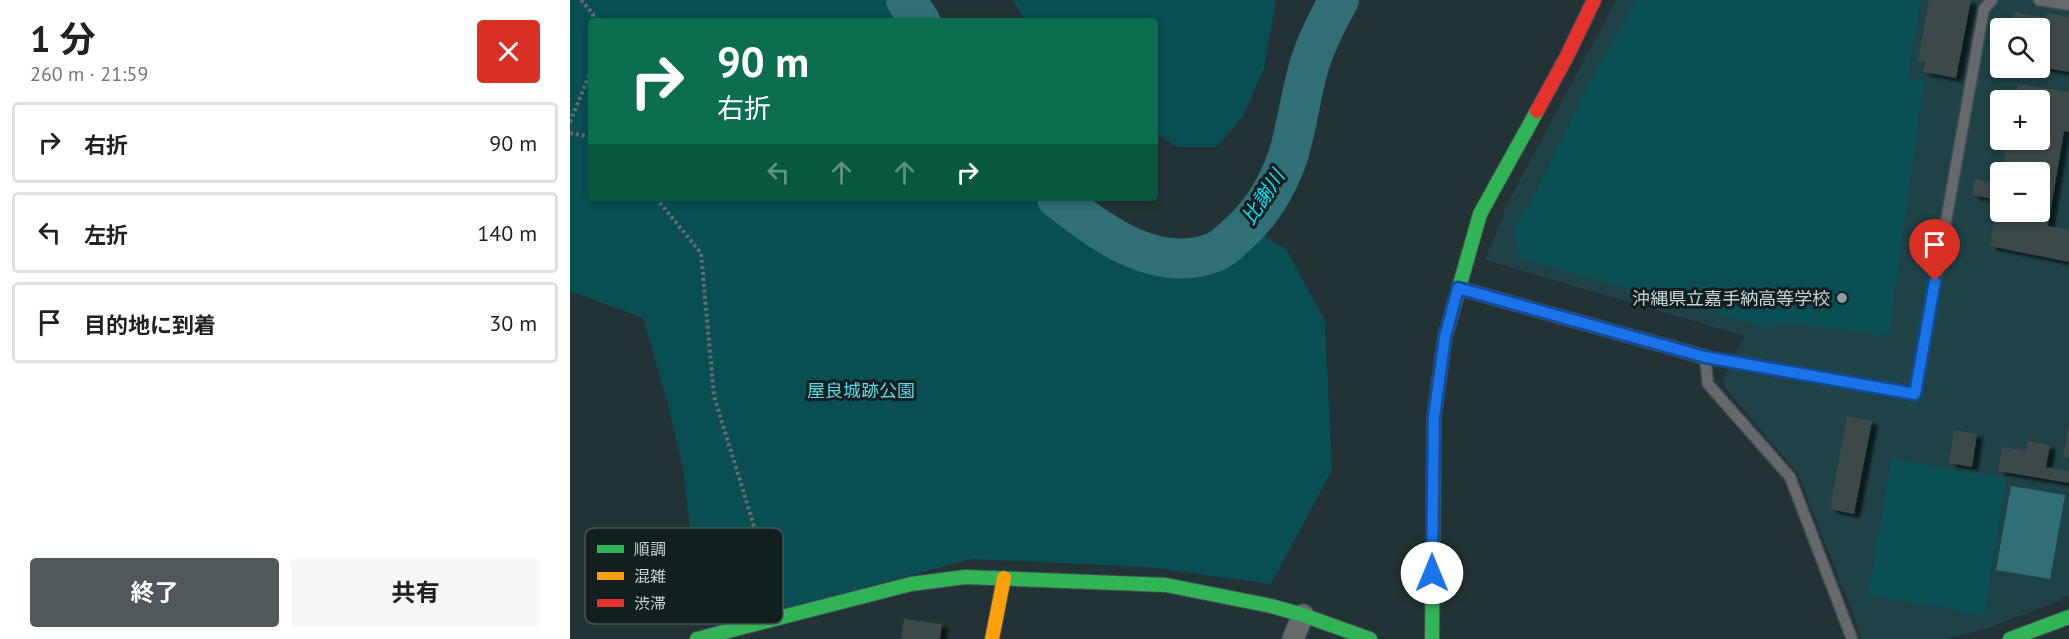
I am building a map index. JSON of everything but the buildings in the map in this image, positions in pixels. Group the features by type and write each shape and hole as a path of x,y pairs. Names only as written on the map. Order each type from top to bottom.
{"street":[{"path":"1432,639 1434,417 1445,337 1480,214 1567,56 1594,0"},
{"path":"1458,288 1705,357"},
{"path":"783,618 911,584 965,577 1103,580 1166,585 1228,596 1303,615 1370,639"},
{"path":"992,639 1004,579"},
{"path":"1293,639 1303,615"},
{"path":"2010,639 2069,617"},
{"path":"709,638 761,624"}],"lane":[{"path":"1852,639 1790,477 1708,384 1705,357 1915,394 1984,9 1992,0"},
{"path":"2039,0 2069,5"}],"path":[{"path":"581,0 593,14 593,18"},
{"path":"570,122 588,78"},
{"path":"570,133 588,136"},
{"path":"658,201 701,253 714,396 755,528"}],"shaded area":[{"name":"沖縄県立嘉手納高等学校","path":"1616,0 2069,0 2069,595 1985,629 1947,639 1861,639 1798,474 1725,387 1723,379 1745,336 1485,260 1507,204"},
{"path":"2011,486 2065,495 2050,579 1996,570"}],"green space":[{"name":"屋良城跡公園","path":"570,0 906,0 918,18 588,18 588,201 1065,201 1075,212 1158,256 1214,253 1247,226 1286,249 1325,320 1332,470 1271,584 1147,567 972,559 783,609 783,528 690,528 684,474 668,405 643,318 570,291"},
{"path":"1012,0 1276,0 1264,69 1242,118 1216,147 1178,147 1158,135 1158,18 1024,18"},
{"path":"1636,0 1921,0 1908,77 1924,81 1889,336 1780,322 1773,329 1521,259 1513,230 1536,191 1587,87"},
{"path":"1891,459 2007,478 1984,615 1868,595"}],"waterway":[{"name":"比謝川","path":"906,0 918,18"},
{"name":"比謝川","path":"1061,201 1110,236 1149,254 1170,258 1191,258 1223,248 1254,218 1278,180 1287,159 1312,57 1339,0"}],"traffic: fast":[{"path":"1432,639 1434,417 1445,337 1480,214 1537,111"},
{"path":"783,617 911,584 965,577 1166,585 1271,606 1370,639"},
{"path":"2010,639 2069,617"},
{"path":"697,639 755,624"}],"traffic: slow":[{"path":"1458,288 1705,357"},
{"path":"992,639 1004,578"}],"traffic: jam":[{"path":"1537,111 1594,0"}],"place":[{"name":"沖縄県立嘉手納高等学校","path":"1842,298"}],"route":[{"path":"1432,573 1434,417 1445,337 1458,288 1705,357 1915,394 1935,281"}]}
